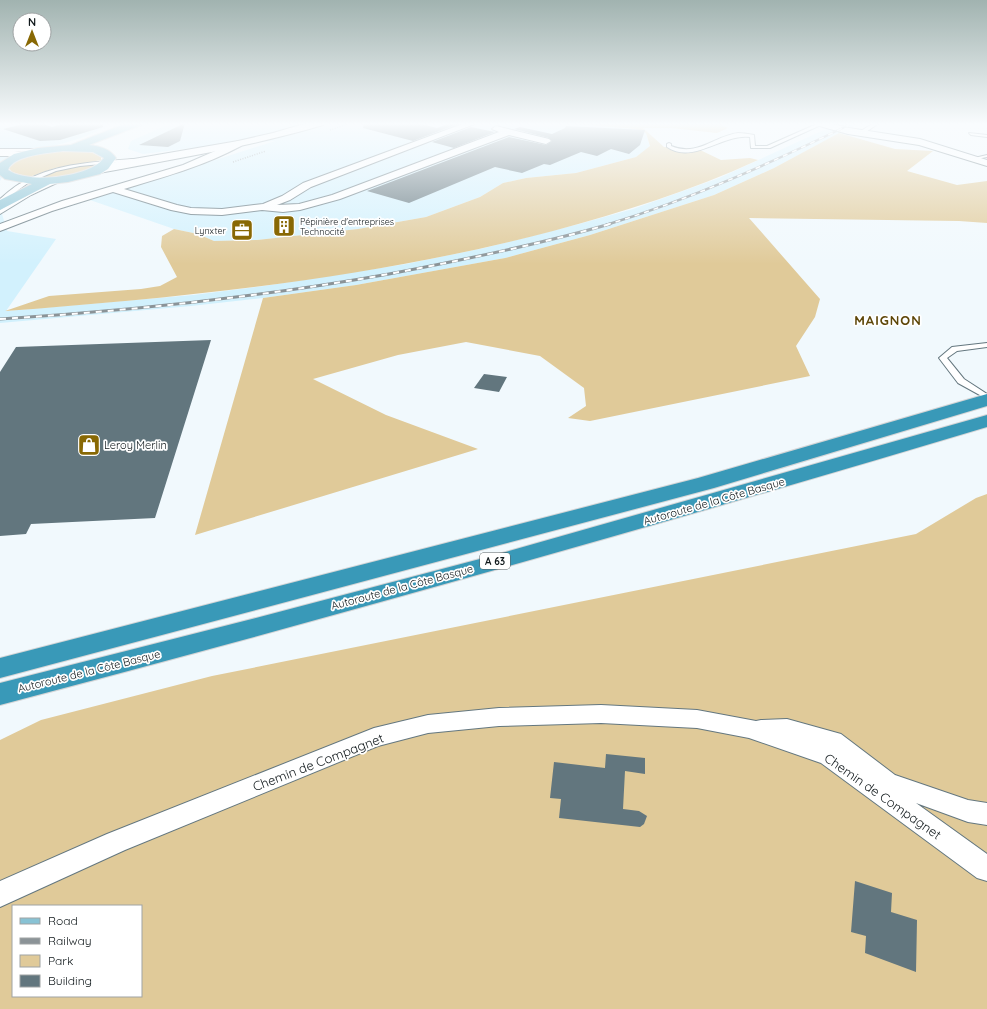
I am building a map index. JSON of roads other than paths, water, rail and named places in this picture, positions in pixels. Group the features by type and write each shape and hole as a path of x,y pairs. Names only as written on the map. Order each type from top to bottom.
{"highway":[{"name":"Autoroute de la Côte Basque","path":"0,668 706,483 987,400"},
{"name":"Autoroute de la Côte Basque","path":"0,694 144,657 723,499 987,421"}],"main road":[{"path":"2,170 9,177 29,180 56,179 86,174 91,170"},
{"path":"0,188 9,177"},
{"path":"0,206 18,195 56,179"}],"street":[{"path":"0,228 22,218 178,170"},
{"path":"262,207 286,198 307,185 347,170"},
{"path":"114,189 175,208 191,211 222,212 262,207 283,209 300,207 329,199 407,170"},
{"path":"300,189 329,199"},
{"name":"Chemin de Compagnet","path":"0,894 116,842 374,738 428,724 499,717 601,714 697,719 750,729 830,756 987,869"},
{"name":"Chemin de Compagnet","path":"750,729 787,728 834,740 886,782 968,811 987,814"}],"lane":[{"path":"0,201 29,180 54,170"},
{"path":"0,212 56,179"},
{"path":"987,345 955,349 943,358 962,381 987,397"}],"railway":[{"path":"606,225 670,204 752,170"},
{"path":"0,319 97,312 292,290 417,269 500,252 610,224"}],"place":[{"name":"Pépinière d'entreprises Technocité","path":"284,226"},
{"name":"Lynxter","path":"242,230"},
{"name":"Leroy Merlin","path":"89,445"}],"district":[{"name":"MAIGNON","path":"888,320"}]}
